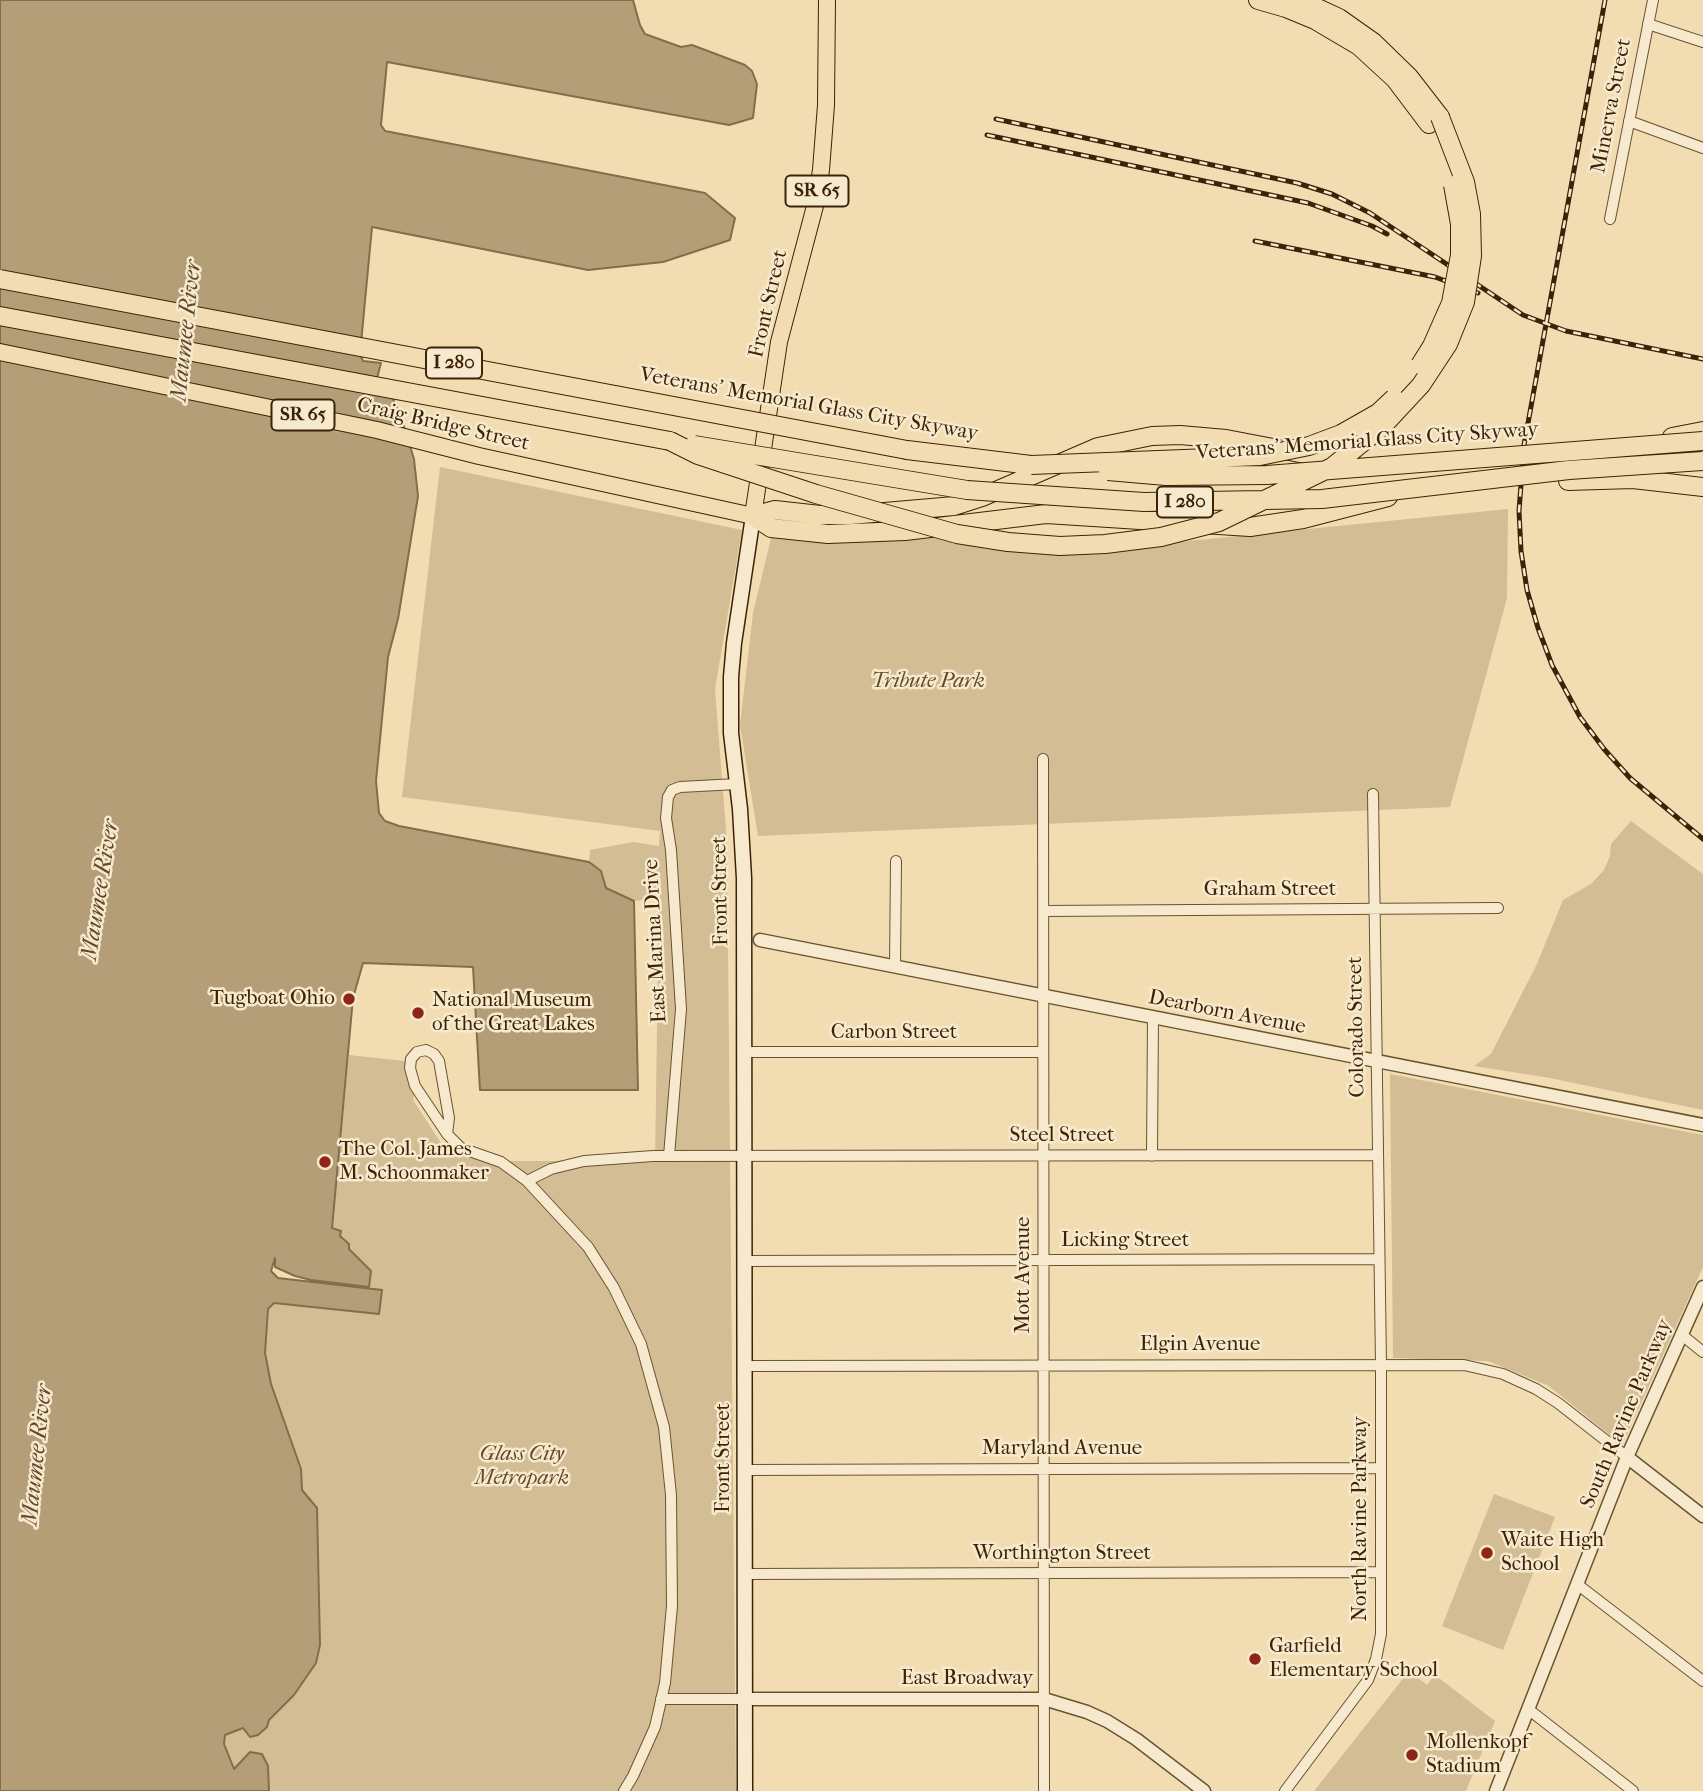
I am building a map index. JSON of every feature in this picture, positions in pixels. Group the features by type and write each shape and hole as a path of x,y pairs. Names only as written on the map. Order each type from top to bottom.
{"highway":[{"path":"1031,465 1260,456 1310,446 1341,434 1378,413 1407,385 1432,346 1451,303 1460,255 1460,224 1454,189 1434,120 1359,46 1315,20 1258,0"},
{"path":"670,441 698,455 816,494 957,534 1060,546 1161,537 1219,522 1332,467 1382,427 1421,385 1448,344 1465,302 1472,256 1471,214 1465,182 1409,77 1373,42 1339,18 1300,0"},
{"name":"Veterans' Memorial Glass City Skyway","path":"0,279 907,450 1031,465 1166,476 1267,475 1703,441"},
{"name":"Veterans' Memorial Glass City Skyway","path":"0,316 670,441 967,490 1144,502 1322,499 1569,470 1703,461"},
{"path":"753,516 775,510 850,515 954,506 982,497 1098,447 1152,436 1180,435 1226,439 1405,471 1547,458 1703,431"},
{"path":"753,516 771,528 828,534 905,531 1046,514 1250,527 1303,519 1398,495 1485,487 1633,480 1703,486"}],"main road":[{"name":"Front Street","path":"745,1791 744,878 731,733 731,677 779,342 811,223 822,162 827,105 827,0"},
{"name":"Craig Bridge Street","path":"0,352 377,430 479,456 753,516"}],"street":[{"name":"Minerva Street","path":"1610,219 1653,0"},
{"path":"1648,24 1703,42"},
{"path":"1629,121 1703,148"},
{"name":"Mott Avenue","path":"1042,759 1044,1791"},
{"name":"East Marina Drive","path":"669,1156 681,1009 673,876 666,818 668,797 672,790 680,787 737,784"},
{"name":"Colorado Street","path":"1373,794 1379,1259"},
{"path":"895,967 896,861"},
{"name":"Graham Street","path":"1043,911 1498,908"},
{"name":"Dearborn Avenue","path":"744,936 1703,1125"},
{"path":"1152,1156 1153,1018"},
{"path":"447,1135 449,1118 439,1061 434,1054 426,1050 417,1052 411,1059 410,1068 415,1086 447,1135 470,1152 501,1162 527,1181 588,1247 614,1288 641,1344 650,1371 664,1427 671,1495 672,1606 665,1683 655,1727 624,1791"},
{"name":"Carbon Street","path":"745,1052 1043,1052"},
{"name":"Steel Street","path":"527,1181 551,1169 584,1161 669,1156 1378,1155"},
{"name":"Licking Street","path":"745,1261 1379,1259"},
{"name":"North Ravine Parkway","path":"1285,1791 1368,1680 1381,1634 1379,1259"},
{"name":"South Ravine Parkway","path":"1496,1791 1627,1457 1703,1287"},
{"path":"1682,1335 1703,1352"},
{"name":"Elgin Avenue","path":"746,1366 1464,1365 1503,1374 1536,1389 1559,1403 1627,1457"},
{"path":"1627,1457 1703,1516"},
{"name":"Maryland Avenue","path":"744,1470 1380,1468"},
{"name":"Worthington Street","path":"745,1574 1380,1572"},
{"path":"1577,1584 1703,1681"},
{"path":"661,1699 745,1699"},
{"name":"East Broadway","path":"745,1699 1044,1699 1107,1721 1136,1739 1204,1791"},
{"path":"1528,1709 1633,1791"}],"green space":[{"name":"Glass City Metropark","path":"440,467 742,530 715,689 727,843 736,1791 269,1791 268,1766 234,1770 224,1744 225,1735 243,1728 251,1737 258,1735 294,1695 316,1663 320,1645 317,1508 302,1490 301,1469 271,1384 265,1353 268,1309 274,1303 378,1314 381,1290 368,1289 371,1271 332,1228 349,1055 405,1061 406,1076 415,1091 413,1100 445,1149 482,1161 655,1161 659,898 634,901 606,888 601,871 589,862 590,850 633,842 659,846 660,831 402,797"},
{"name":"Tribute Park","path":"1508,509 1507,598 1450,807 758,836 740,725 753,613 771,538 887,539 939,534 1069,553"},
{"path":"1631,821 1703,874 1703,1110 1550,1078 1474,1066 1491,1054 1537,964 1563,900 1591,884 1604,870 1610,856 1611,844"},
{"path":"1390,1074 1703,1135 1703,1267 1622,1445 1549,1386 1488,1361 1393,1358"},
{"path":"1494,1494 1555,1517 1503,1650 1442,1626"},
{"name":"Mollenkopf Stadium","path":"1409,1671 1427,1685 1435,1675 1495,1721 1466,1791 1314,1791"}],"water":[{"name":"Maumee River","path":"0,0 633,0 645,34 681,47 692,45 745,65 752,71 757,84 753,118 729,125 387,62 381,125 385,131 705,193 735,218 730,240 663,262 588,270 372,227 360,354 363,361 381,363 376,382 389,390 401,417 414,459 418,496 398,619 388,657 376,781 379,813 385,821 399,826 589,862 601,871 606,888 634,901 638,1090 480,1090 473,967 363,963 353,998 332,1228 341,1231 340,1236 349,1244 349,1249 371,1271 369,1287 295,1276 275,1267 275,1258 271,1271 278,1278 382,1290 379,1314 274,1303 268,1309 265,1353 271,1384 301,1469 302,1490 317,1508 320,1645 316,1663 294,1695 269,1720 267,1727 258,1735 250,1737 243,1728 225,1735 224,1744 234,1769 250,1752 262,1754 268,1766 269,1791 0,1791"}],"railway":[{"path":"1605,0 1524,445 1519,511 1521,551 1527,590 1538,628 1552,665 1580,717 1630,778 1703,839"},
{"path":"996,119 1297,183 1332,194 1370,213 1523,315 1566,331 1703,359"},
{"path":"987,135 1308,203 1387,234"},
{"path":"1255,241 1435,277 1478,293"}],"place":[{"name":"Tugboat Ohio","path":"349,999"},
{"name":"National Museum of the Great Lakes","path":"418,1013"},
{"name":"The Col. James M. Schoonmaker","path":"325,1162"},
{"name":"Waite High School","path":"1487,1553"},
{"name":"Garfield Elementary School","path":"1255,1659"},
{"name":"Mollenkopf Stadium","path":"1412,1755"}]}
